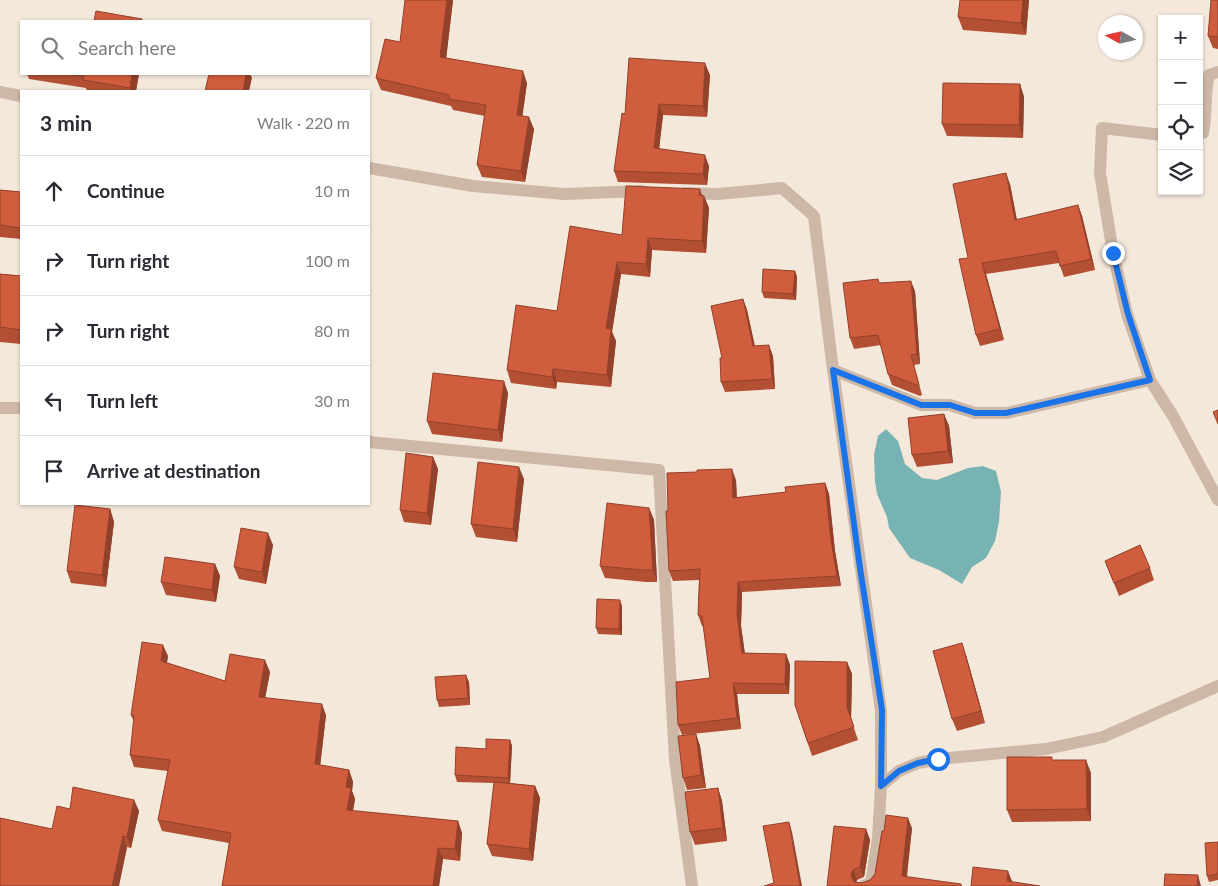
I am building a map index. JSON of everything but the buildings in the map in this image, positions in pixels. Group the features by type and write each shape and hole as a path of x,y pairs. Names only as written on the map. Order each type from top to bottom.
{"street":[{"path":"1203,132 1206,117 1206,88 1209,75 1218,72"},
{"path":"0,92 20,96"},
{"path":"1158,134 1102,128 1100,173 1113,253 1128,314 1150,380 1173,416 1218,500"},
{"path":"370,168 473,186 564,194 627,190 654,192"},
{"path":"672,192 718,194 782,188 814,216 860,568 882,710 878,838 871,883 863,886"},
{"path":"833,370 921,405 950,405 975,413 1006,413 1150,380"},
{"path":"0,408 20,408"},
{"path":"370,442 658,470 675,760 692,886"},
{"path":"881,786 899,771 918,763 938,759 1046,749 1103,737 1218,686"}],"water":[{"path":"886,429 898,441 905,464 922,478 937,480 968,468 983,466 996,471 1001,492 999,522 995,541 986,558 972,567 962,584 939,570 910,558 889,528 887,517 877,494 874,455 878,436"}],"route":[{"path":"938,759 918,763 899,771 881,786 882,710 860,568 833,370 921,405 950,405 975,413 1006,413 1150,380 1128,314 1113,253"}]}
